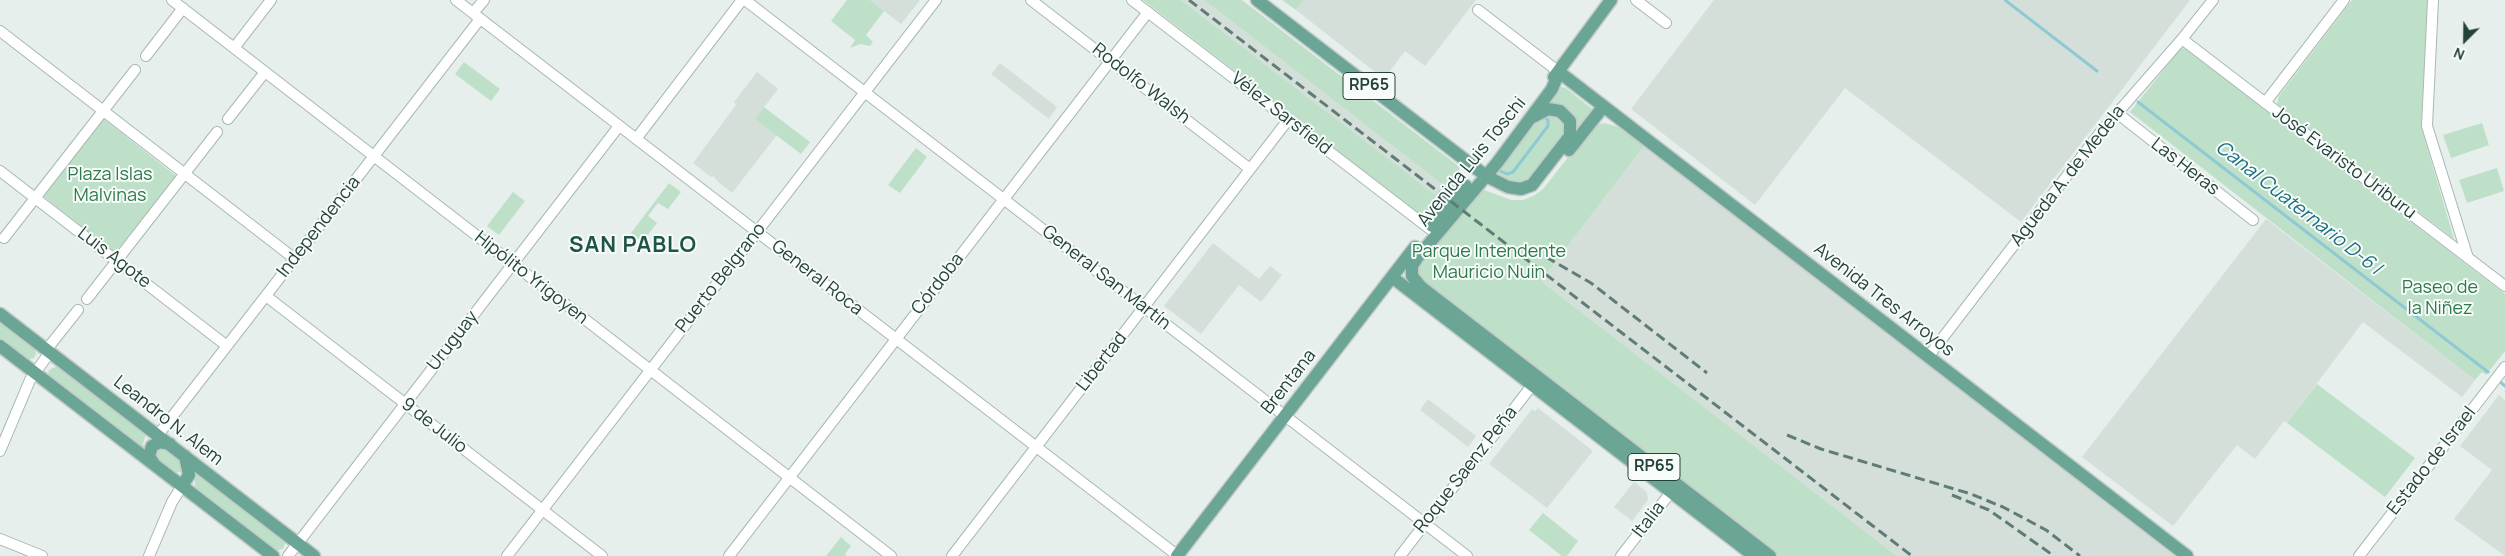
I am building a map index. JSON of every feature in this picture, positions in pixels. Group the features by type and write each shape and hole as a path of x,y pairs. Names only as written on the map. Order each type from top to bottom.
{"main road":[{"name":"RP65","path":"1257,0 1483,174 1511,188 1527,188 1536,180 1571,133 1568,118 1556,109 1541,112 1529,120"},
{"name":"Avenida Luis Toschi","path":"1430,229 1453,199 1483,174 1546,84 1559,72 1611,0"},
{"name":"Avenida Luis Toschi","path":"1493,342 1421,287 1414,279 1412,272 1417,258 1483,174 1529,120 1554,86 1559,72"},
{"name":"Avenida Tres Arroyos","path":"1559,72 2187,556"},
{"path":"1483,174 1494,188 1506,195 1521,197 1534,192 1603,106"},
{"name":"Brentana","path":"1177,556 1430,229"},
{"name":"RP65","path":"1394,276 1674,488 1770,556"},
{"path":"1394,276 1472,332 1493,342"},
{"name":"Leandro N. Alem","path":"0,314 314,556"},
{"name":"RP65","path":"1493,342 1535,381"},
{"path":"0,346 273,556"},
{"path":"154,464 149,456 152,446 160,442 170,444"},
{"path":"182,486 189,475 185,456"},
{"name":"RP65","path":"1674,488 1754,556"}],"street":[{"name":"Hipólito Yrigoyen","path":"172,0 891,556"},
{"path":"234,48 271,0"},
{"name":"General Roca","path":"456,0 1177,556"},
{"name":"Independencia","path":"158,435 374,156 477,16 484,0"},
{"path":"636,139 743,0"},
{"name":"General San Martín","path":"743,0 1467,556"},
{"name":"Puerto Belgrano","path":"507,556 936,0"},
{"name":"Rodolfo Walsh","path":"1031,0 1250,169"},
{"name":"Vélez Sarsfield","path":"1132,0 1430,229"},
{"path":"1636,0 1666,23"},
{"name":"Agueda A. de Medela","path":"1928,357 2116,114 2182,39 2213,0"},
{"path":"2266,103 2344,0"},
{"path":"2433,0 2427,126 2468,258"},
{"path":"146,56 183,8"},
{"path":"1478,10 1559,72"},
{"name":"Córdoba","path":"729,556 1148,12"},
{"path":"0,31 295,259"},
{"name":"José Evaristo Uriburu","path":"2182,39 2505,286"},
{"path":"4,238 135,70"},
{"path":"228,119 265,72"},
{"name":"Las Heras","path":"2116,114 2253,220"},
{"name":"Libertad","path":"952,556 1288,120"},
{"name":"Uruguay","path":"288,556 619,126"},
{"path":"86,299 217,132"},
{"name":"Luis Agote","path":"0,171 228,346"},
{"name":"9 de Julio","path":"266,296 602,556"},
{"path":"0,451 35,373 48,351 78,310"},
{"name":"Estado de Israel","path":"2359,556 2504,369"},
{"name":"Roque Saenz Peña","path":"1400,556 1535,381"},
{"path":"149,556 172,502 182,486"},
{"name":"Italia","path":"1622,556 1674,488"},
{"path":"0,539 42,556"}],"shaded area":[{"path":"870,0 920,0 901,24"},
{"path":"1181,0 1204,0 1443,185 1435,196"},
{"path":"1304,0 1476,0 1425,66 1405,51 1384,79 1296,10"},
{"path":"1714,0 2190,0 2021,222 1845,88 1755,205 1631,109"},
{"path":"1000,63 1057,107 1049,119 991,74"},
{"path":"757,72 778,89 755,119 777,135 732,193 717,181 714,176 711,177 693,163 736,105 734,102"},
{"path":"1644,146 2175,556 1897,556 1541,281"},
{"path":"2266,219 2475,380 2462,397 2363,322 2287,423 2284,421 2255,459 2237,445 2173,526 2082,457"},
{"path":"1213,243 1259,279 1270,266 1282,275 1261,302 1239,285 1201,334 1164,306"},
{"path":"2499,395 2505,400 2505,556 2454,519 2492,470 2460,446"},
{"path":"1428,399 1476,436 1468,447 1420,410"},
{"path":"1538,408 1593,451 1547,508 1489,464 1532,409 1535,411"},
{"path":"1634,482 1647,492 1648,500 1632,521 1614,507"}],"green space":[{"path":"847,0 870,0 884,11 866,35 873,42 870,46 860,44 850,48 855,40 831,21"},
{"path":"1143,0 1181,0 1435,195 1443,185 1204,0 1242,0 1457,165 1462,174 1460,180 1435,212 1427,215 1418,213"},
{"path":"1282,0 1304,0 1296,10"},
{"path":"2352,0 2428,0 2421,126 2454,239 2277,104 2279,96"},
{"name":"Paseo de la Niñez","path":"2181,48 2186,49 2505,294 2505,351 2486,375 2482,372 2475,380 2130,112"},
{"path":"464,62 500,89 491,101 455,74"},
{"path":"1560,87 1566,88 1592,109 1592,113 1575,134 1546,103"},
{"path":"764,107 810,142 801,154 755,119"},
{"path":"1546,115 1558,116 1564,121 1567,132 1530,181 1520,186 1497,176 1496,174 1531,124"},
{"name":"Plaza Islas Malvinas","path":"104,119 176,176 115,253 43,196"},
{"name":"Parque Intendente Mauricio Nuin","path":"1604,123 1619,127 1644,146 1541,281 1897,556 1779,556 1418,276 1417,265 1482,189 1511,200 1523,200 1535,195 1544,188 1587,133 1595,125"},
{"path":"2482,123 2489,145 2451,158 2443,135"},
{"path":"916,148 927,157 900,193 888,185"},
{"path":"2497,168 2504,191 2467,203 2459,180"},
{"path":"669,183 681,192 668,209 658,203 648,216 657,223 642,242 631,233"},
{"path":"513,192 525,201 499,235 487,226"},
{"path":"0,320 34,347 36,354 34,358 27,360 0,341"},
{"path":"57,366 146,433 143,444 145,451 48,376 49,370"},
{"path":"2317,384 2415,458 2385,497 2287,423"},
{"path":"164,448 180,459 182,470 180,472 174,473 157,461 155,454 158,450"},
{"path":"195,472 283,538 285,544 283,549 275,551 195,490"},
{"path":"1543,513 1578,541 1567,556 1562,556 1529,530"},
{"path":"841,537 851,546 845,554 847,556 826,556"}],"waterway":[{"name":"Canal Cuaternario D-6 I","path":"2005,0 2097,71"},
{"name":"Canal Cuaternario D-6 I","path":"2138,102 2488,372"},
{"path":"1498,170 1507,174 1513,172 1548,126 1548,120 1543,116"},
{"name":"Canal Cuaternario D-6 I","path":"2498,380 2505,386"}],"railway":[{"path":"1189,0 1912,556"},
{"path":"1546,257 1591,283 1707,373"},
{"path":"1787,435 1821,449 1971,494 2003,507 2046,530 2080,556"},
{"path":"1952,495 1989,510 2054,556"}],"district":[{"name":"SAN PABLO","path":"633,246"}]}
